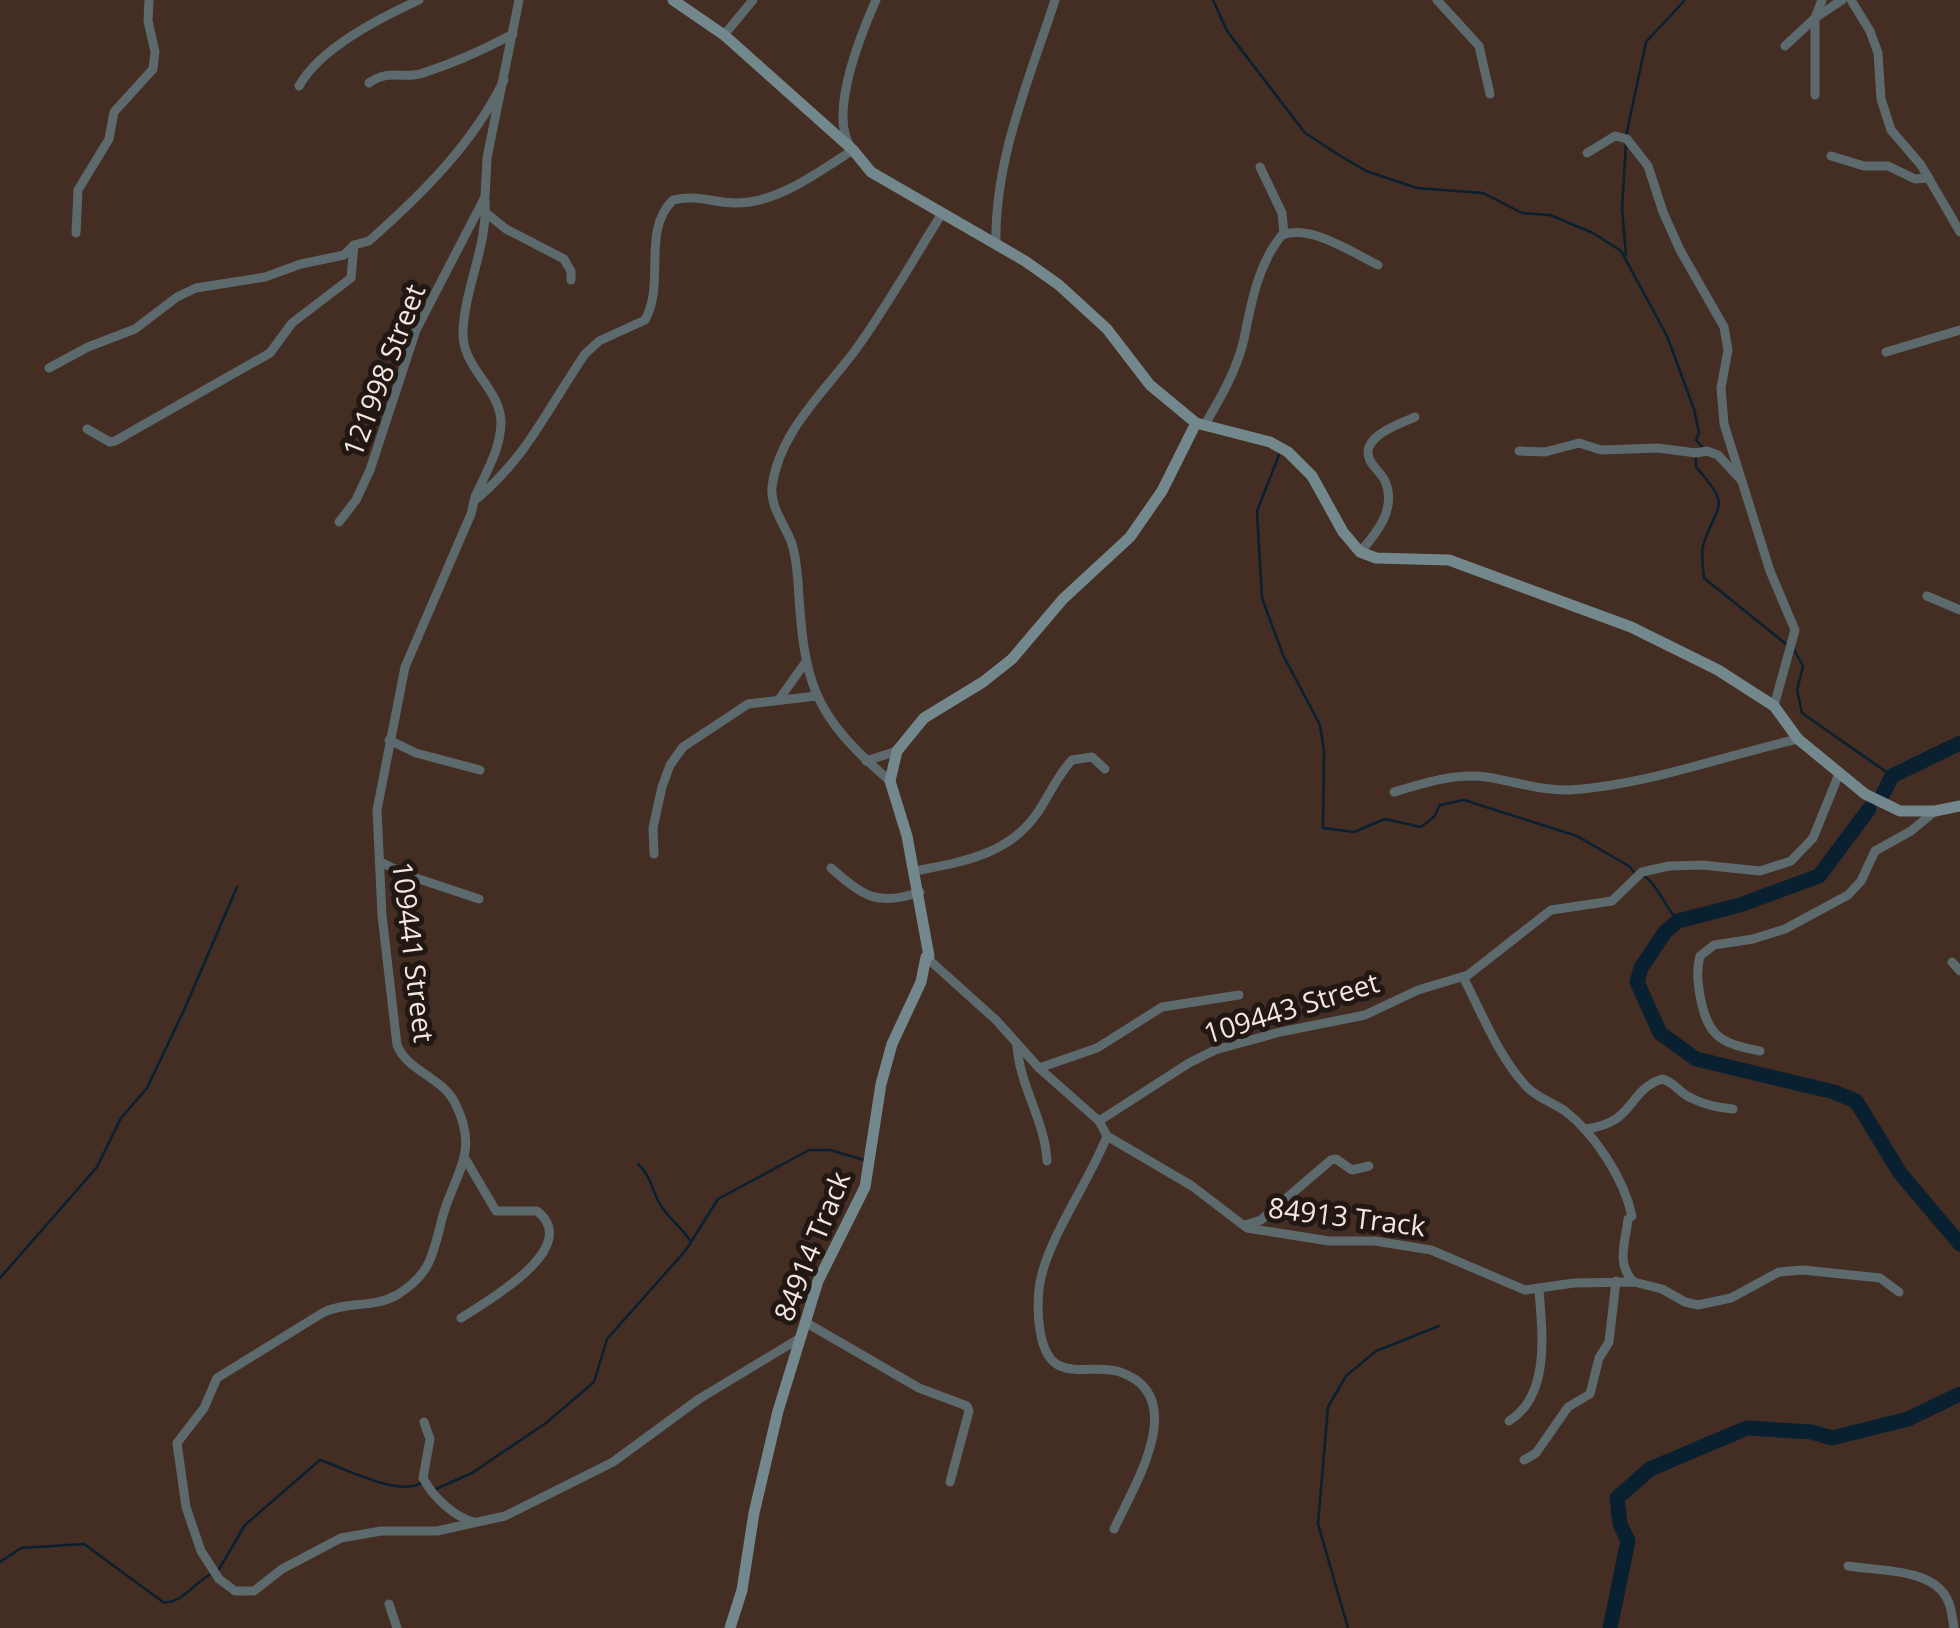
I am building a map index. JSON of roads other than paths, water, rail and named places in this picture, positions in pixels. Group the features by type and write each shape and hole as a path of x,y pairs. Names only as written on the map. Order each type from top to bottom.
{"street":[{"path":"76,233 78,190 109,139 114,112 153,70 155,52 148,21 149,0"},
{"path":"299,86 313,64 419,0"},
{"name":"121998 Street","path":"338,522 356,500 370,470 416,330 485,197 487,158 519,0"},
{"path":"673,0 724,35 853,150"},
{"path":"724,35 753,0"},
{"path":"876,0 850,72 844,101 845,141 871,172 1034,268 1081,302 1150,384 1200,425 1270,442 1288,452 1312,476 1343,532 1360,552 1376,558 1449,560 1631,627 1718,670 1774,706 1798,739 1839,774 1885,804 1900,810 1934,811 1960,806"},
{"path":"996,245 997,194 1005,156 1056,0"},
{"path":"1437,0 1479,46 1490,94"},
{"path":"1815,96 1815,18 1822,0"},
{"path":"1785,46 1842,0"},
{"path":"1851,0 1878,53 1884,114 1891,130 1929,178 1960,232"},
{"path":"368,82 386,74 423,73 513,34"},
{"path":"49,368 135,328 196,288 265,277 344,255 354,245 369,240 451,160 487,116 504,80"},
{"path":"1587,153 1615,136 1627,139 1648,166 1680,250 1720,316 1728,350 1721,410 1770,571 1795,630 1774,706"},
{"name":"109441 Street","path":"800,1338 699,1400 596,1471 497,1520 480,1520 463,1528 437,1531 381,1531 341,1538 282,1569 261,1589 235,1591 219,1579 201,1551 186,1507 176,1454 181,1435 204,1408 213,1384 222,1374 324,1312 343,1304 386,1300 404,1290 422,1274 438,1246 442,1218 460,1178 465,1157 461,1116 453,1098 431,1075 405,1060 397,1045 377,810 413,642 452,560 474,501 524,451 585,354 599,342 645,320 652,301 660,217 674,200 756,200 813,175 853,150"},
{"path":"1831,156 1864,166 1888,166 1915,180 1929,178"},
{"path":"1114,1530 1146,1458 1155,1403 1134,1377 1116,1370 1068,1368 1055,1363 1045,1346 1039,1314 1042,1275 1107,1136 1099,1121 1039,1068 927,952 920,892 890,781 897,751 924,718 1012,658 1063,599 1130,537 1162,491 1235,366 1247,314 1266,262 1284,234 1282,212 1260,166"},
{"path":"474,501 492,462 501,428 496,402 472,367 462,333 482,247 485,197"},
{"path":"486,214 564,259 571,270 571,280"},
{"path":"890,781 845,739 816,696 805,663 796,562 772,497 775,475 790,438 858,346 940,215"},
{"path":"1284,234 1306,233 1378,265"},
{"path":"87,429 114,442 270,352 292,323 351,278 354,245"},
{"path":"1886,352 1960,330"},
{"path":"1360,552 1380,527 1387,510 1387,487 1369,458 1370,447 1380,436 1414,417"},
{"path":"1519,450 1544,452 1579,443 1601,450 1707,451 1718,455 1745,485"},
{"path":"1927,596 1960,610"},
{"path":"780,698 805,663"},
{"path":"654,854 656,812 670,765 678,753 756,701 816,696"},
{"path":"1394,792 1429,782 1482,776 1564,790 1610,786 1798,739"},
{"path":"389,740 416,753 480,770"},
{"path":"866,761 897,751"},
{"path":"915,870 992,852 1016,838 1072,760 1092,757 1106,769"},
{"name":"109443 Street","path":"1099,1121 1216,1050 1364,1015 1418,990 1463,977 1551,910 1612,901 1637,876 1650,869 1702,865 1760,872 1791,862 1813,838 1839,774"},
{"path":"1760,1051 1726,1042 1707,1025 1698,981 1700,956 1714,945 1753,939 1785,928 1848,895 1875,852 1912,831 1934,811"},
{"path":"379,861 404,874 479,899"},
{"path":"831,868 866,896 883,900 920,892"},
{"name":"84914 Track","path":"730,1628 742,1590 754,1513 778,1411 818,1281 865,1188 881,1084 892,1044 921,982 927,952"},
{"path":"1952,962 1960,971"},
{"path":"1463,977 1506,1059 1525,1086 1586,1129 1610,1165 1630,1205 1632,1216 1628,1219 1623,1264 1628,1278 1634,1282"},
{"path":"1039,1068 1098,1048 1162,1007 1239,995"},
{"path":"1017,1044 1018,1064 1040,1125 1046,1161"},
{"path":"1586,1129 1617,1120 1646,1088 1662,1079 1676,1085 1689,1098 1733,1109"},
{"name":"84913 Track","path":"1107,1136 1192,1186 1233,1219 1259,1231 1432,1250 1514,1288 1539,1290 1574,1283 1634,1282 1698,1304 1731,1298 1764,1278 1789,1270 1880,1278 1899,1292"},
{"path":"461,1318 500,1293 537,1261 552,1236 548,1222 538,1210 496,1210 465,1157"},
{"path":"1233,1219 1246,1226 1260,1220 1331,1160 1352,1170 1368,1166"},
{"path":"1524,1460 1536,1453 1568,1406 1590,1394 1599,1358 1609,1342 1616,1281"},
{"path":"1509,1420 1527,1404 1538,1372 1542,1354 1539,1290"},
{"path":"805,1322 919,1388 967,1406 969,1411 950,1482"},
{"path":"424,1422 430,1439 424,1478 429,1489 460,1517 470,1522 480,1520"},
{"path":"1848,1566 1917,1577 1936,1584 1948,1600 1954,1628"},
{"path":"389,1604 397,1628"}],"waterway":[{"path":"1213,0 1227,31 1305,133 1339,155 1366,171 1417,188 1483,193 1522,213 1550,215 1593,233 1621,251 1667,336 1694,409 1699,433 1696,440 1702,447"},
{"path":"1626,136 1646,42 1685,0"},
{"path":"1626,143 1622,209 1626,255"},
{"path":"1279,455 1257,511 1262,598 1283,655 1320,725 1324,751 1323,828 1354,832 1385,819 1421,827 1434,817 1440,805 1464,800 1577,836 1634,872"},
{"path":"1696,458 1696,467 1715,491 1719,505 1703,546 1704,578 1786,644"},
{"path":"1793,648 1803,666 1797,690 1802,713 1892,776"},
{"path":"1882,796 1892,776 1960,743"},
{"path":"1869,809 1819,876 1740,905 1678,921 1665,932 1641,968 1637,982 1660,1033 1696,1059 1834,1092 1856,1101 1900,1173 1960,1244"},
{"path":"1644,876 1678,921"},
{"path":"0,1278 97,1167 121,1118 147,1088 237,887"},
{"path":"436,1489 472,1473 546,1423 594,1382 607,1339 686,1250 718,1199 809,1150 830,1150 864,1160"},
{"path":"638,1164 663,1209 691,1242"},
{"path":"1348,1628 1318,1524 1328,1407 1346,1376 1376,1351 1439,1326"},
{"path":"1610,1628 1628,1541 1620,1524 1617,1498 1650,1469 1747,1428 1812,1432 1832,1438 1908,1419 1960,1394"},
{"path":"218,1571 245,1525 320,1460 386,1484 421,1483"},
{"path":"0,1562 21,1548 84,1544 163,1602 181,1597 211,1574"}]}
